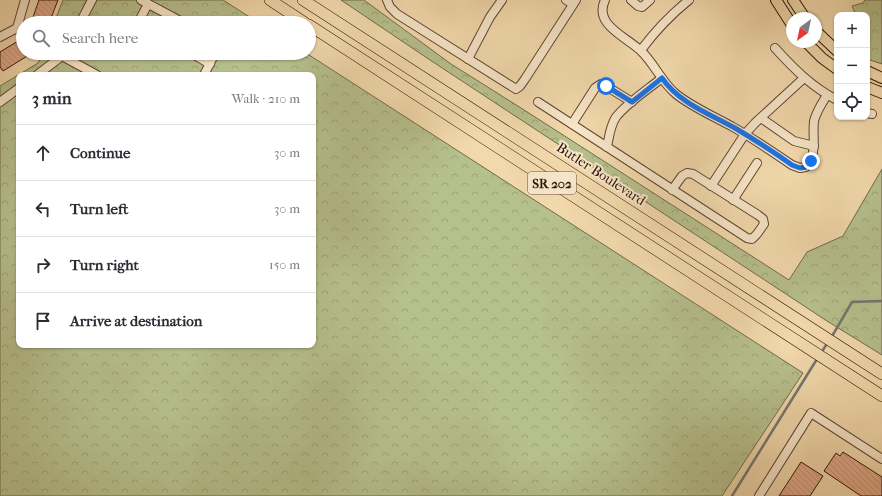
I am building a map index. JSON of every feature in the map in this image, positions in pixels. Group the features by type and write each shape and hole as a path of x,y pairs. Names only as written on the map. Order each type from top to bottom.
{"highway":[{"path":"270,0 295,16"},
{"name":"Butler Boulevard","path":"303,0 882,374"},
{"path":"316,0 339,23"},
{"name":"SR 202","path":"316,30 882,396"}],"main road":[{"path":"776,0 786,16"},
{"path":"793,0 801,12"},
{"path":"822,37 834,48"},
{"path":"812,48 834,67"},
{"path":"870,72 882,78"},
{"path":"870,88 882,93"}],"lane":[{"path":"20,16 25,0"},
{"path":"84,16 92,0"},
{"path":"387,0 390,7 397,14 516,89 520,86 572,2"},
{"path":"605,0 601,10 603,18 611,28 641,50 676,94 745,134 792,165 800,168 806,167 811,161 814,146 814,120 827,95"},
{"path":"631,0 638,6 642,7 650,0"},
{"path":"641,50 656,30 671,14 689,0"},
{"path":"468,59 498,1"},
{"path":"139,16 144,2 171,16"},
{"path":"0,37 16,29"},
{"path":"775,48 804,78 834,98"},
{"path":"41,72 56,60"},
{"path":"73,60 92,72"},
{"path":"203,60 210,64"},
{"path":"206,72 212,60"},
{"path":"607,147 610,132 616,118 632,102 662,78"},
{"path":"711,186 745,134 804,78"},
{"path":"572,124 596,88 601,84 632,102"},
{"path":"0,102 16,90"},
{"path":"538,102 672,190 747,238 752,239 764,224 763,219 693,174 687,173 682,176 672,190"},
{"path":"761,118 794,142 814,146"},
{"path":"733,200 757,163"},
{"path":"759,496 811,414 882,459"}],"green space":[{"path":"63,0 223,0 248,16 57,16"},
{"path":"341,0 364,0 451,64 789,280 807,252 843,236 882,169 882,355 827,321"},
{"path":"865,0 882,0 882,64 870,60 870,12 855,12 852,6 863,3"},
{"path":"316,59 803,373 722,496 0,496 0,86 16,76 16,348 316,348 316,72 23,72 38,63 40,60"}],"building":[{"path":"39,0 58,0 52,16 33,16"},
{"path":"16,42 16,60 21,60 3,71 0,67 0,52"},
{"path":"843,452 882,477 882,496 861,496 824,471 836,453 840,456"},
{"path":"801,462 823,476 810,496 779,496"}],"waterway":[{"path":"831,338 852,302 882,301"},
{"path":"821,353 828,342"},
{"path":"732,496 817,359"}],"route":[{"path":"606,86 632,102 662,78 676,94 710,115 735,128 792,165 800,168 806,167 811,161"}]}
